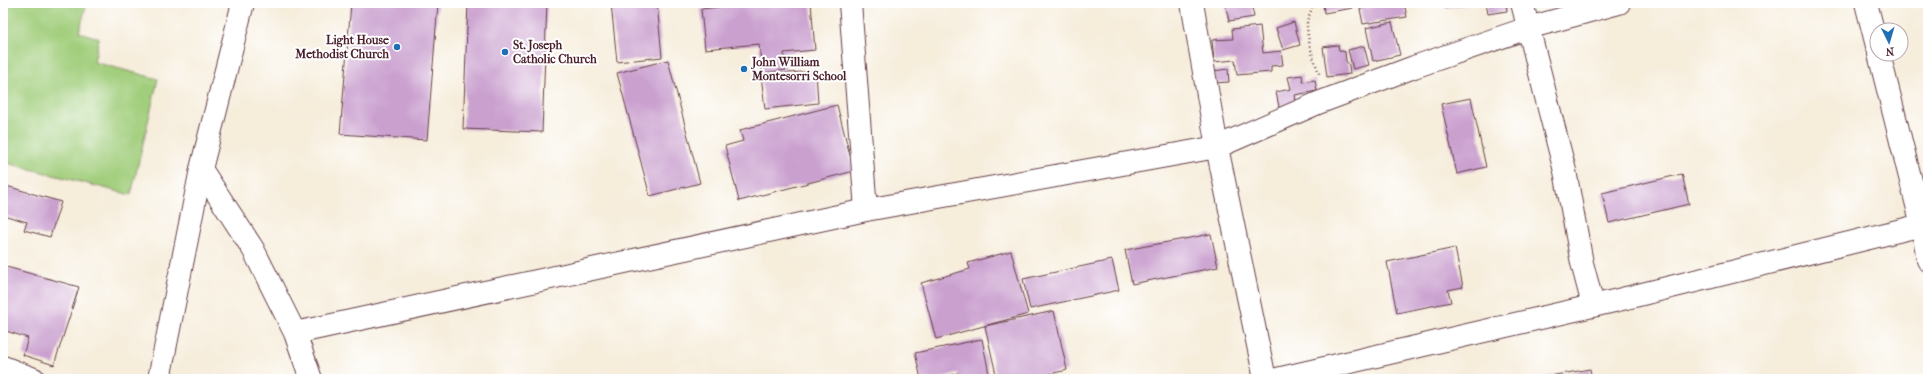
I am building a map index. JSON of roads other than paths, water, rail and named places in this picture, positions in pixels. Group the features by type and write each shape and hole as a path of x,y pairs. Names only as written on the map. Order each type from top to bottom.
{"street":[{"path":"159,379 202,169 243,3"},
{"path":"850,3 866,210"},
{"path":"1192,3 1217,147 1266,379"},
{"path":"1522,3 1564,171 1582,263 1593,305"},
{"path":"295,333 866,210 1217,147 1333,98 1414,67 1528,28 1619,3"},
{"path":"1866,3 1871,22"},
{"path":"1881,62 1922,201 1922,226 1928,260"},
{"path":"202,169 253,249 295,333 311,379"},
{"path":"1278,379 1922,226"},
{"path":"3,367 34,379"}],"place":[{"name":"Light House Methodist Church","path":"397,47"},
{"name":"St. Joseph Catholic Church","path":"505,52"},
{"name":"John William Montesorri School","path":"744,69"}]}
